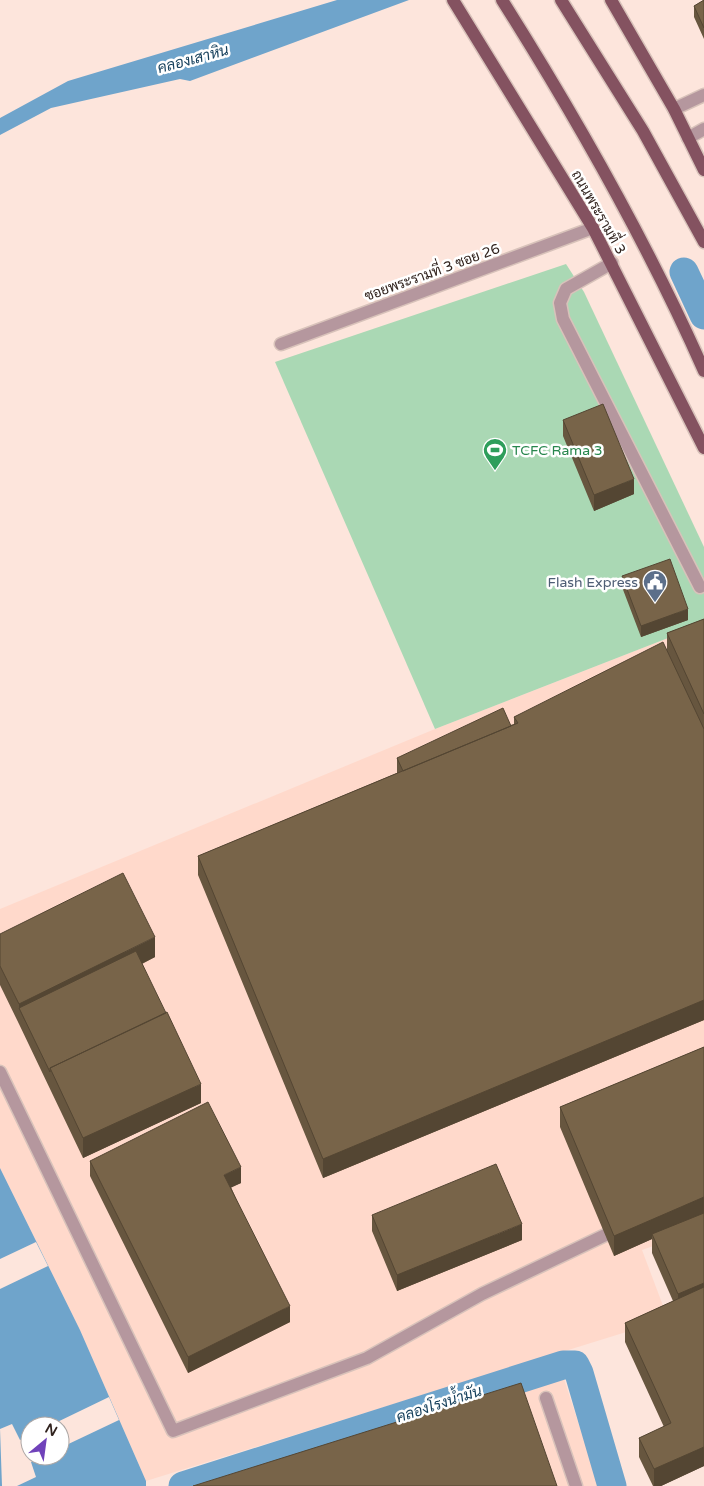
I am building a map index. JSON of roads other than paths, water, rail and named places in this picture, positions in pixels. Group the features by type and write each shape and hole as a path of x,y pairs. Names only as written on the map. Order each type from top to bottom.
{"main road":[{"name":"ถนนพระรามที่ 3","path":"453,0 593,228 704,448"},
{"name":"ถนนพระรามที่ 3","path":"502,0 608,179 640,237 704,372"},
{"path":"561,0 644,131 704,242"},
{"path":"611,0 674,109 704,170"}],"lane":[{"path":"674,109 704,95"},
{"path":"688,138 704,129"},
{"name":"ซอยพระรามที่ 3 ซอย 26","path":"281,344 593,228"},
{"path":"612,263 566,289 560,303 563,319 700,587"},
{"path":"0,1072 173,1431 367,1358 482,1294 633,1221"},
{"path":"546,1398 576,1486"}],"water":[{"name":"คลองเสาหิน","path":"337,0 409,0 190,81 180,79 51,108 0,135 0,118 68,81"},
{"path":"0,1168 80,1330 146,1481 146,1486 0,1486"}],"waterway":[{"path":"684,272 704,315"},
{"name":"คลองโรงน้ำมัน","path":"183,1486 563,1365 575,1365 579,1373 612,1486"}],"place":[{"name":"TCFC Rama 3","path":"495,471"},
{"name":"Flash Express","path":"655,603"}]}
